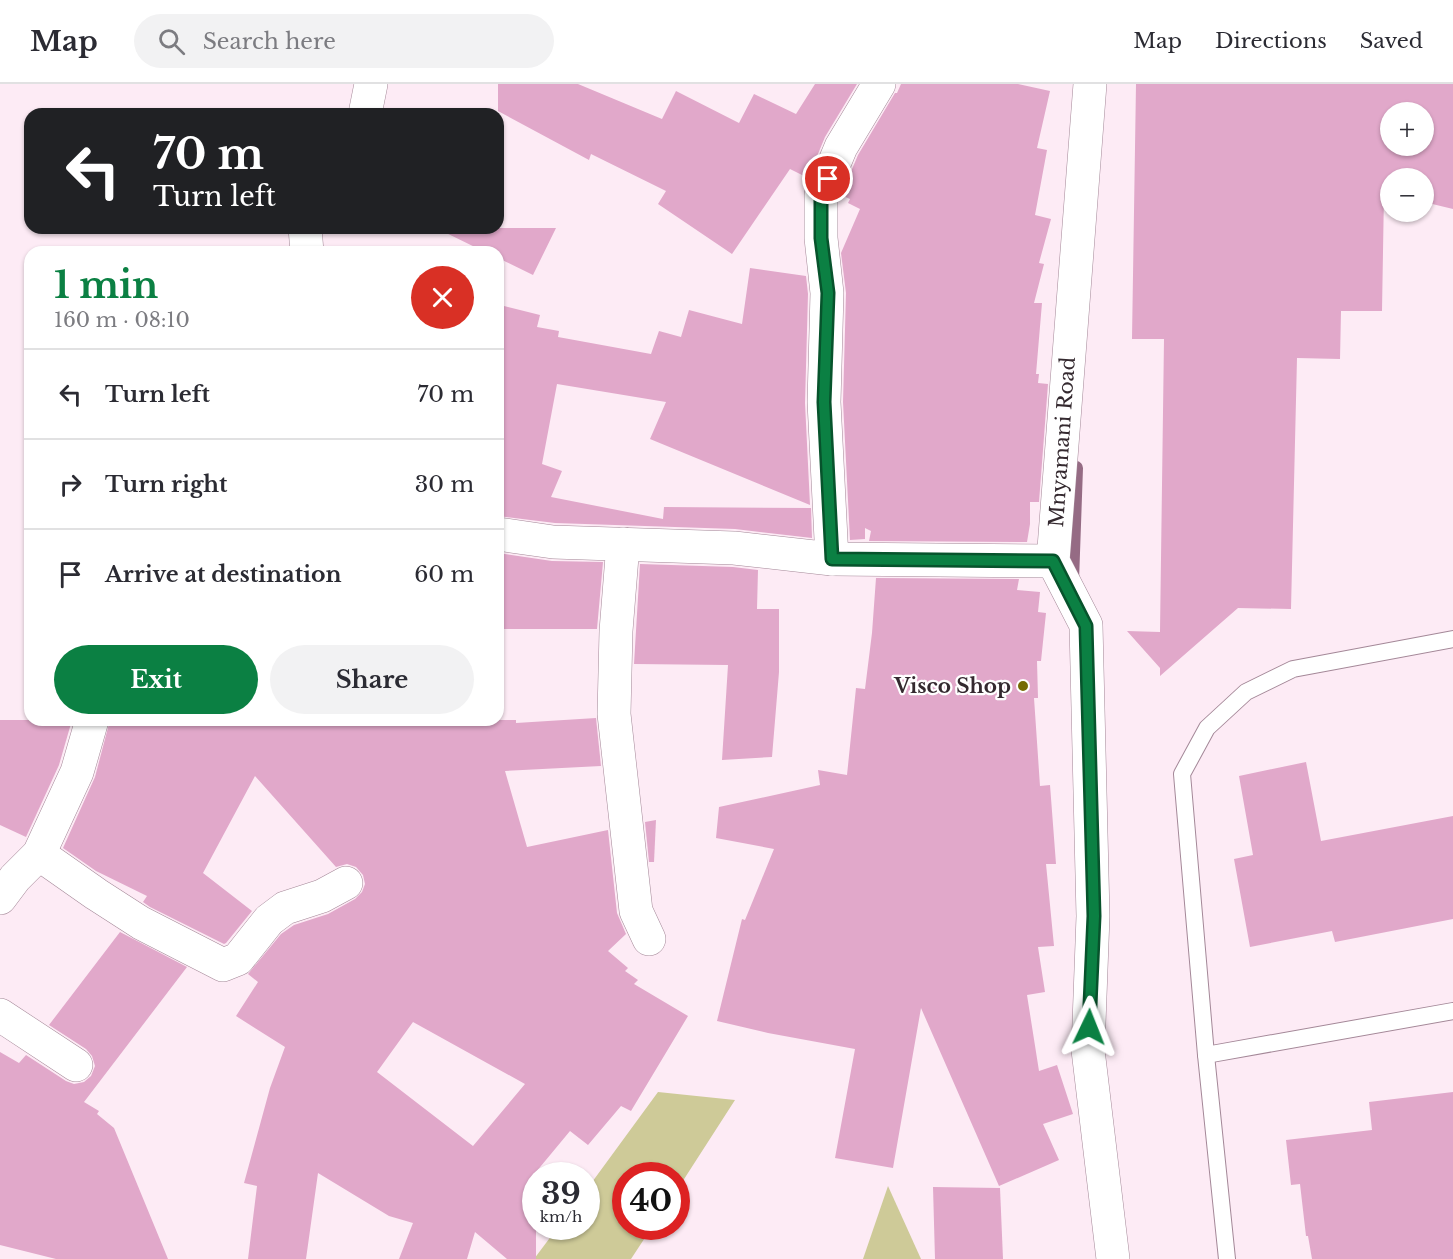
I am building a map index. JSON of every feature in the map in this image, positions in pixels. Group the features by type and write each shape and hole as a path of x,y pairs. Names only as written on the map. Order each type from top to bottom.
{"street":[{"path":"366,108 371,84"},
{"path":"832,559 824,402 828,293 821,238 821,195 841,147 879,84"},
{"name":"Mnyamani Road","path":"1053,561 1090,84"},
{"path":"504,535 553,542 734,548 832,559 1053,561 1086,626 1094,916 1088,1050 1113,1259"},
{"path":"623,544 616,631 614,714 636,911 649,939"},
{"path":"0,898 15,878 39,854 70,789 90,726"},
{"path":"39,854 141,923 223,965 238,959 268,920 285,908 322,896 346,883"},
{"path":"0,1015 76,1065"}],"lane":[{"path":"1227,1259 1206,1055 1182,774 1207,728 1246,692 1293,669 1453,639"},
{"path":"1206,1055 1453,1011"}],"shaded area":[{"path":"658,1092 735,1100 690,1170 690,1162 612,1162 612,1240 643,1240 631,1259 534,1259 548,1240 600,1240 600,1171"},
{"path":"888,1186 921,1259 863,1259"}],"building":[{"path":"498,84 578,84 662,119 676,91 739,123 754,94 796,114 815,84 857,84 825,137 808,178 790,169 732,254 658,204 666,191 591,154 589,160 504,114 504,108 498,108"},
{"path":"901,84 1018,84 1050,91 1037,148 1047,150 1035,215 1051,219 1039,263 1044,264 1034,303 1042,303 1036,374 1039,374 1038,383 1048,384 1039,502 1030,502 1027,542 869,541 871,531 865,528 865,539 850,540 843,402 846,293 841,253 860,209 848,203 850,199 841,195 858,155"},
{"path":"1136,84 1453,84 1453,209 1434,204 1434,168 1380,168 1380,222 1384,222 1382,311 1341,311 1340,359 1297,358 1291,609 1238,608 1160,676 1160,668 1127,631 1160,632 1164,339 1132,339"},
{"path":"504,228 556,228 533,275 504,261 504,246 473,246 448,234 504,234"},
{"path":"750,268 806,276 808,294 805,403 810,505 650,439 666,402 557,384 542,464 562,471 551,497 663,519 664,507 811,508 812,538 735,529 555,523 504,517 504,306 540,315 537,327 559,331 558,337 651,354 659,331 681,337 689,310 742,324"},
{"path":"504,554 552,561 603,562 597,629 504,629"},
{"path":"640,564 758,570 757,609 779,609 779,672 772,757 722,760 728,665 634,664"},
{"path":"876,578 1019,579 1017,590 1040,592 1038,612 1046,613 1041,661 1037,661 1038,698 1034,698 1040,786 1050,785 1056,864 1046,864 1054,946 1038,947 1045,992 1027,995 1039,1071 1057,1065 1073,1114 1043,1124 1059,1160 999,1186 921,1008 893,1168 835,1158 855,1049 717,1021 742,919 745,920 774,849 716,838 719,807 820,785 818,770 847,775 856,688 865,689"},
{"path":"596,718 601,766 505,771 527,847 608,830 617,913 626,934 608,951 628,968 625,971 638,980 634,984 688,1016 631,1111 621,1106 588,1145 570,1131 544,1162 522,1162 522,1240 536,1240 536,1259 507,1259 475,1232 467,1259 399,1259 413,1223 389,1216 318,1173 306,1259 248,1259 257,1186 244,1183 270,1088 285,1047 236,1016 258,982 248,974 281,934 294,925 328,914 355,899 362,892 365,884 363,875 356,867 347,864 336,867 255,776 203,873 252,911 224,944 150,907 143,902 147,896 96,871 63,848 95,777 108,726 504,726 504,720 516,720 516,723","holes":["413,1022 525,1084 473,1146 377,1072"]},
{"path":"0,720 24,720 24,726 70,726 59,765 26,837 0,825"},
{"path":"1306,762 1321,841 1453,816 1453,919 1335,942 1332,931 1250,947 1234,859 1253,855 1239,776"},
{"path":"656,820 654,862 649,862 645,822"},
{"path":"120,932 187,967 84,1102 99,1111 97,1114 114,1128 168,1259 56,1259 0,1245 0,1052 19,1063 26,1055 74,1084 84,1082 91,1076 95,1066 92,1056 86,1049 49,1025"},
{"path":"1453,1092 1453,1259 1312,1259 1308,1236 1306,1236 1300,1184 1291,1185 1286,1140 1372,1130 1369,1102"},
{"path":"933,1187 1000,1188 1003,1259 935,1259"}],"waterway":[{"path":"1072,581 1076,468"}],"place":[{"name":"Visco Shop","path":"1023,686"}],"route":[{"path":"828,179 821,195 820,212 828,293 824,402 832,559 1053,561 1086,626 1094,916 1089,1027"}]}
